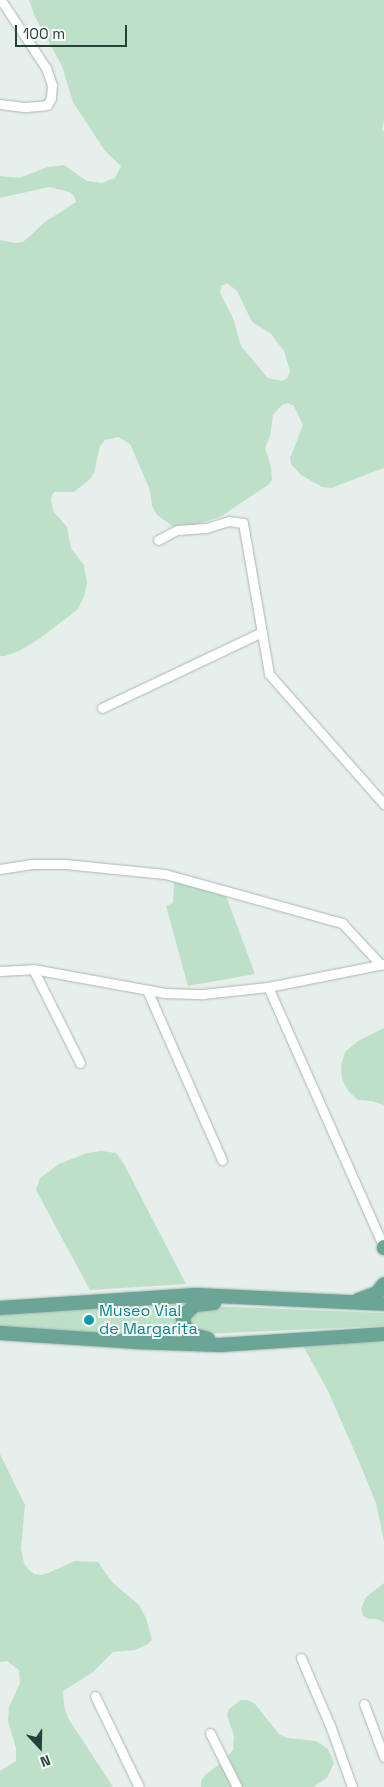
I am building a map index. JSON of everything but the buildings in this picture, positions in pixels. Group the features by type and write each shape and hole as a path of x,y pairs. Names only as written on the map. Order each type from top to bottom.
{"main road":[{"path":"352,1302 377,1293 384,1284"},
{"path":"0,1308 196,1295 384,1304"},
{"path":"287,1340 196,1337 186,1330 183,1319 190,1308 204,1303 324,1301"},
{"path":"0,1333 193,1344 384,1334"}],"street":[{"path":"0,104 26,107 47,105 51,98 52,84 46,68 1,0"},
{"path":"158,540 177,530 206,528 230,521 243,523 269,674 384,804"},
{"path":"102,708 262,632"},
{"path":"0,869 32,864 65,864 165,874 342,923 382,964"},
{"path":"0,972 33,969 182,995 268,987 382,964"},
{"path":"33,969 80,1063"},
{"path":"268,987 384,1247"},
{"path":"147,990 222,1160"},
{"path":"301,1658 331,1728 352,1787"},
{"path":"95,1696 139,1787"},
{"path":"364,1704 384,1757"},
{"path":"210,1733 237,1787"}],"green space":[{"path":"29,0 384,0 384,119 382,130 384,132 384,468 331,488 322,487 301,475 291,464 290,458 303,425 294,406 288,403 282,405 273,415 270,436 265,448 271,467 272,480 268,485 220,517 178,530 157,515 152,506 150,490 130,444 118,437 105,440 100,446 94,473 90,479 74,492 54,492 51,498 53,511 67,527 71,548 84,565 87,583 84,597 77,610 39,639 19,651 0,656 0,240 15,243 23,242 45,222 76,202 74,196 69,192 49,187 0,198 0,176 19,178 48,167 64,165 87,181 102,183 115,178 121,166 105,151 73,102 62,66 35,17","holes":["227,283 237,291 252,322 271,334 284,351 290,371 288,378 282,381 268,378 241,346 233,318 220,293 221,286"]},
{"path":"174,881 226,896 255,974 188,986 166,906 173,903"},
{"path":"384,1028 384,1105 372,1101 358,1100 348,1091 342,1079 341,1065 345,1052 358,1041"},
{"path":"101,1151 116,1153 124,1164 186,1284 90,1290 36,1190 40,1178 59,1164 87,1153"},
{"name":"Museo Vial de Margarita","path":"183,1302 177,1322 182,1338 0,1328 0,1311"},
{"name":"Museo Vial de Margarita","path":"208,1306 384,1313 384,1326 203,1334 193,1332 187,1318"},
{"path":"384,1342 384,1541 376,1503 360,1464 328,1391 302,1344"},
{"path":"0,1454 25,1505 21,1548 24,1563 28,1569 34,1574 41,1575 75,1561 98,1562 112,1582 139,1605 146,1618 152,1640 148,1644 135,1650 113,1652 93,1672 63,1691 64,1705 68,1718 113,1787 0,1787 0,1771 16,1761 16,1748 8,1721 9,1707 20,1683 19,1670 7,1661 0,1662"},
{"path":"384,1583 384,1622 363,1616 361,1609 366,1597"},
{"path":"241,1700 248,1700 255,1704 279,1734 287,1738 316,1741 328,1749 334,1763 327,1778 313,1787 201,1787 201,1781 205,1775 224,1761 233,1750 234,1736 227,1715 229,1709"}],"place":[{"name":"Museo Vial de Margarita","path":"89,1320"}]}
